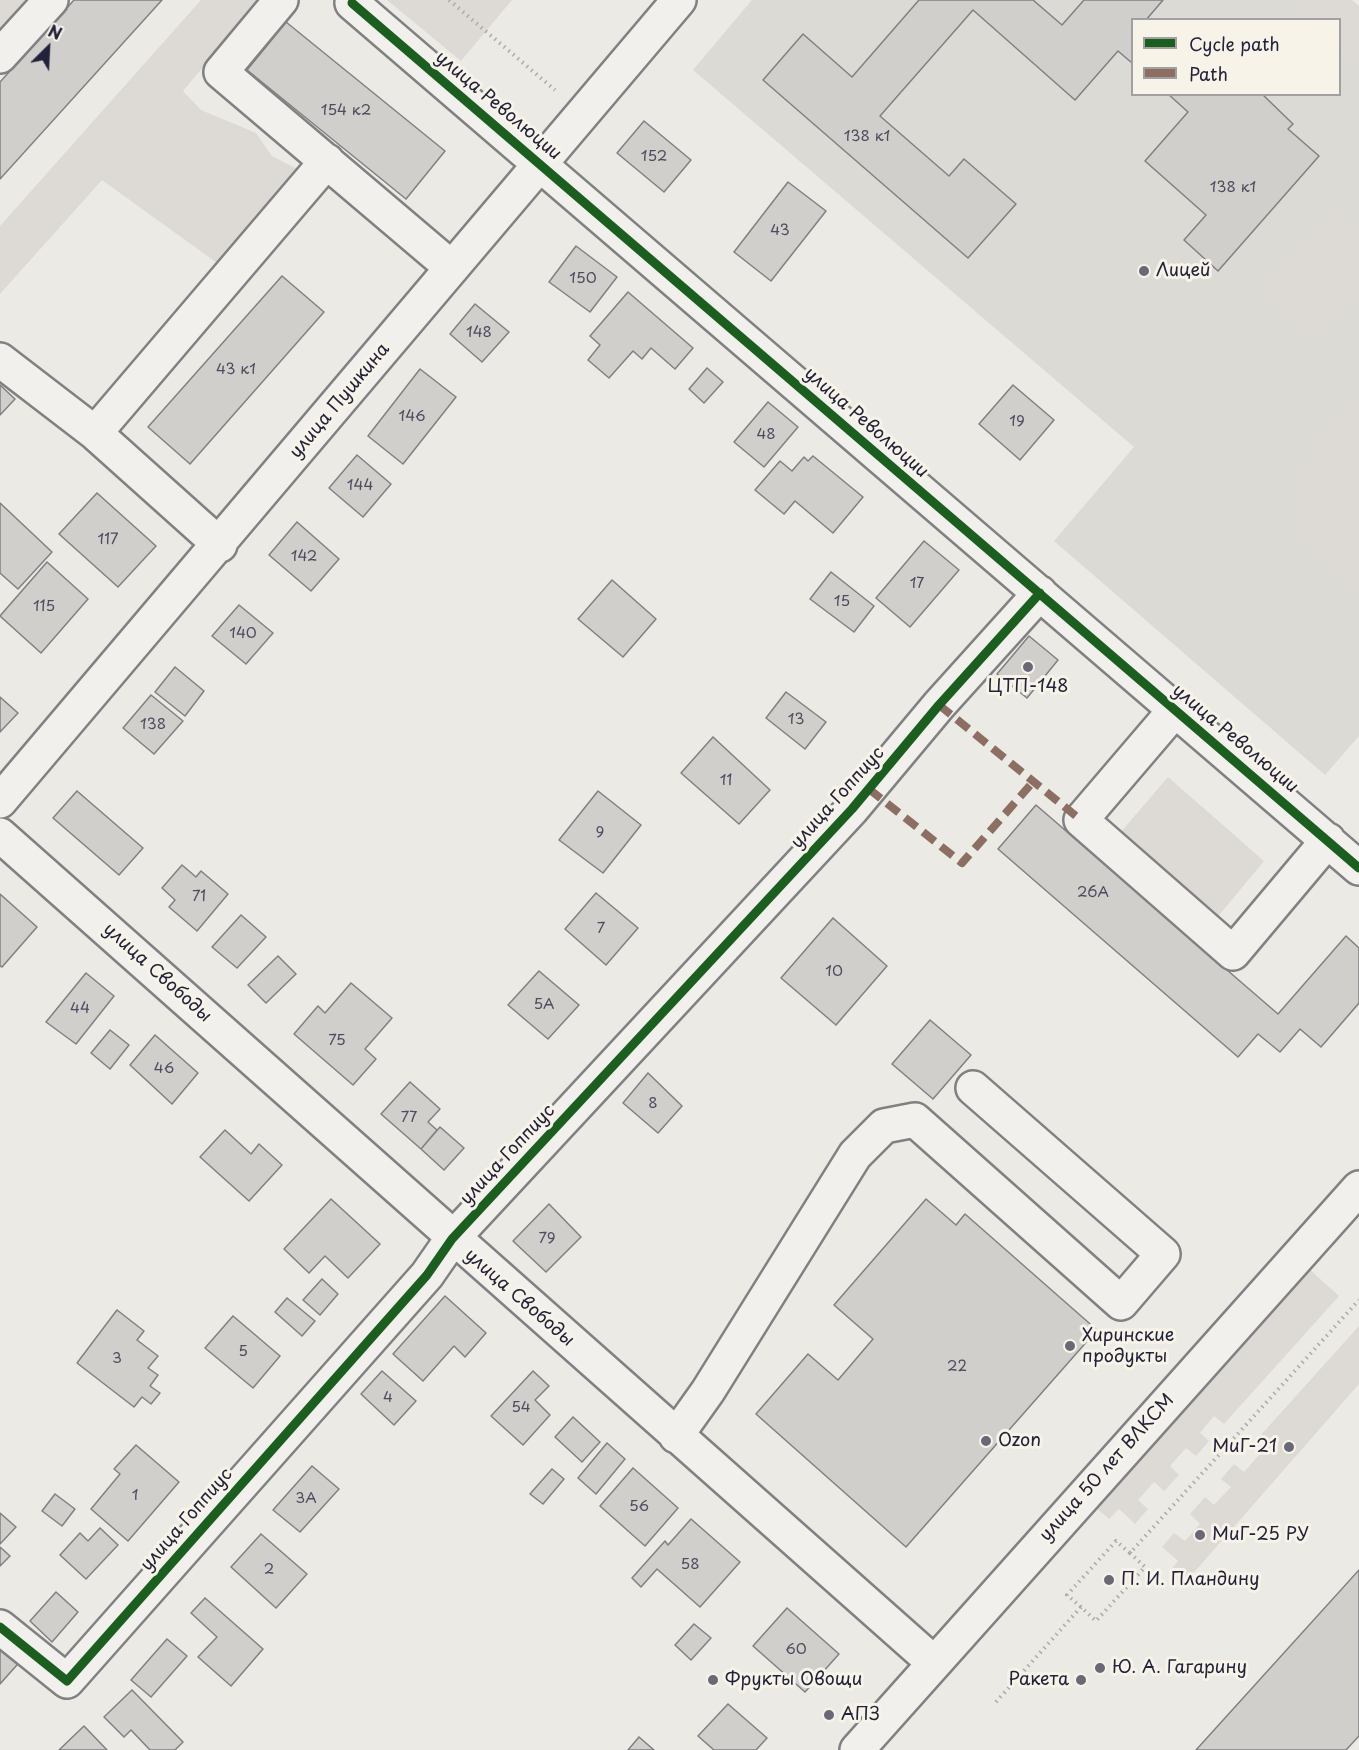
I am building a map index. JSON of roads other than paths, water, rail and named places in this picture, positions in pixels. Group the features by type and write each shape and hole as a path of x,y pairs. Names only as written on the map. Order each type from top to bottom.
{"street":[{"path":"0,56 51,0"},
{"path":"281,0 221,72 452,268"},
{"name":"улица Пушкина","path":"0,801 679,0"},
{"name":"улица Революции","path":"352,3 1175,710 1349,854"},
{"path":"94,433 327,161"},
{"path":"0,360 94,433 220,544"},
{"name":"улица Гоппиус","path":"0,1627 67,1681 427,1275 452,1239 852,809 939,705 1040,593"},
{"path":"1175,710 1081,820 1233,953 1349,854"},
{"name":"улица Свободы","path":"0,835 452,1239 933,1662"},
{"path":"676,1436 708,1391 855,1155 884,1126 915,1120 1121,1304 1163,1254 973,1088"},
{"name":"улица 50 лет ВЛКСМ","path":"857,1750 933,1662 1359,1188"}],"place":[{"name":"Лицей","path":"1144,271"},
{"name":"ЦТП-148","path":"1028,667"},
{"name":"Хиринские продукты","path":"1070,1346"},
{"name":"Ozon","path":"986,1441"},
{"name":"МиГ-21","path":"1289,1447"},
{"name":"МиГ-25 РУ","path":"1200,1535"},
{"name":"П. И. Пландину","path":"1109,1580"},
{"name":"Ю. А. Гагарину","path":"1100,1668"},
{"name":"Фрукты Овощи","path":"713,1680"},
{"name":"Ракета","path":"1081,1680"},
{"name":"АПЗ","path":"829,1715"}]}
